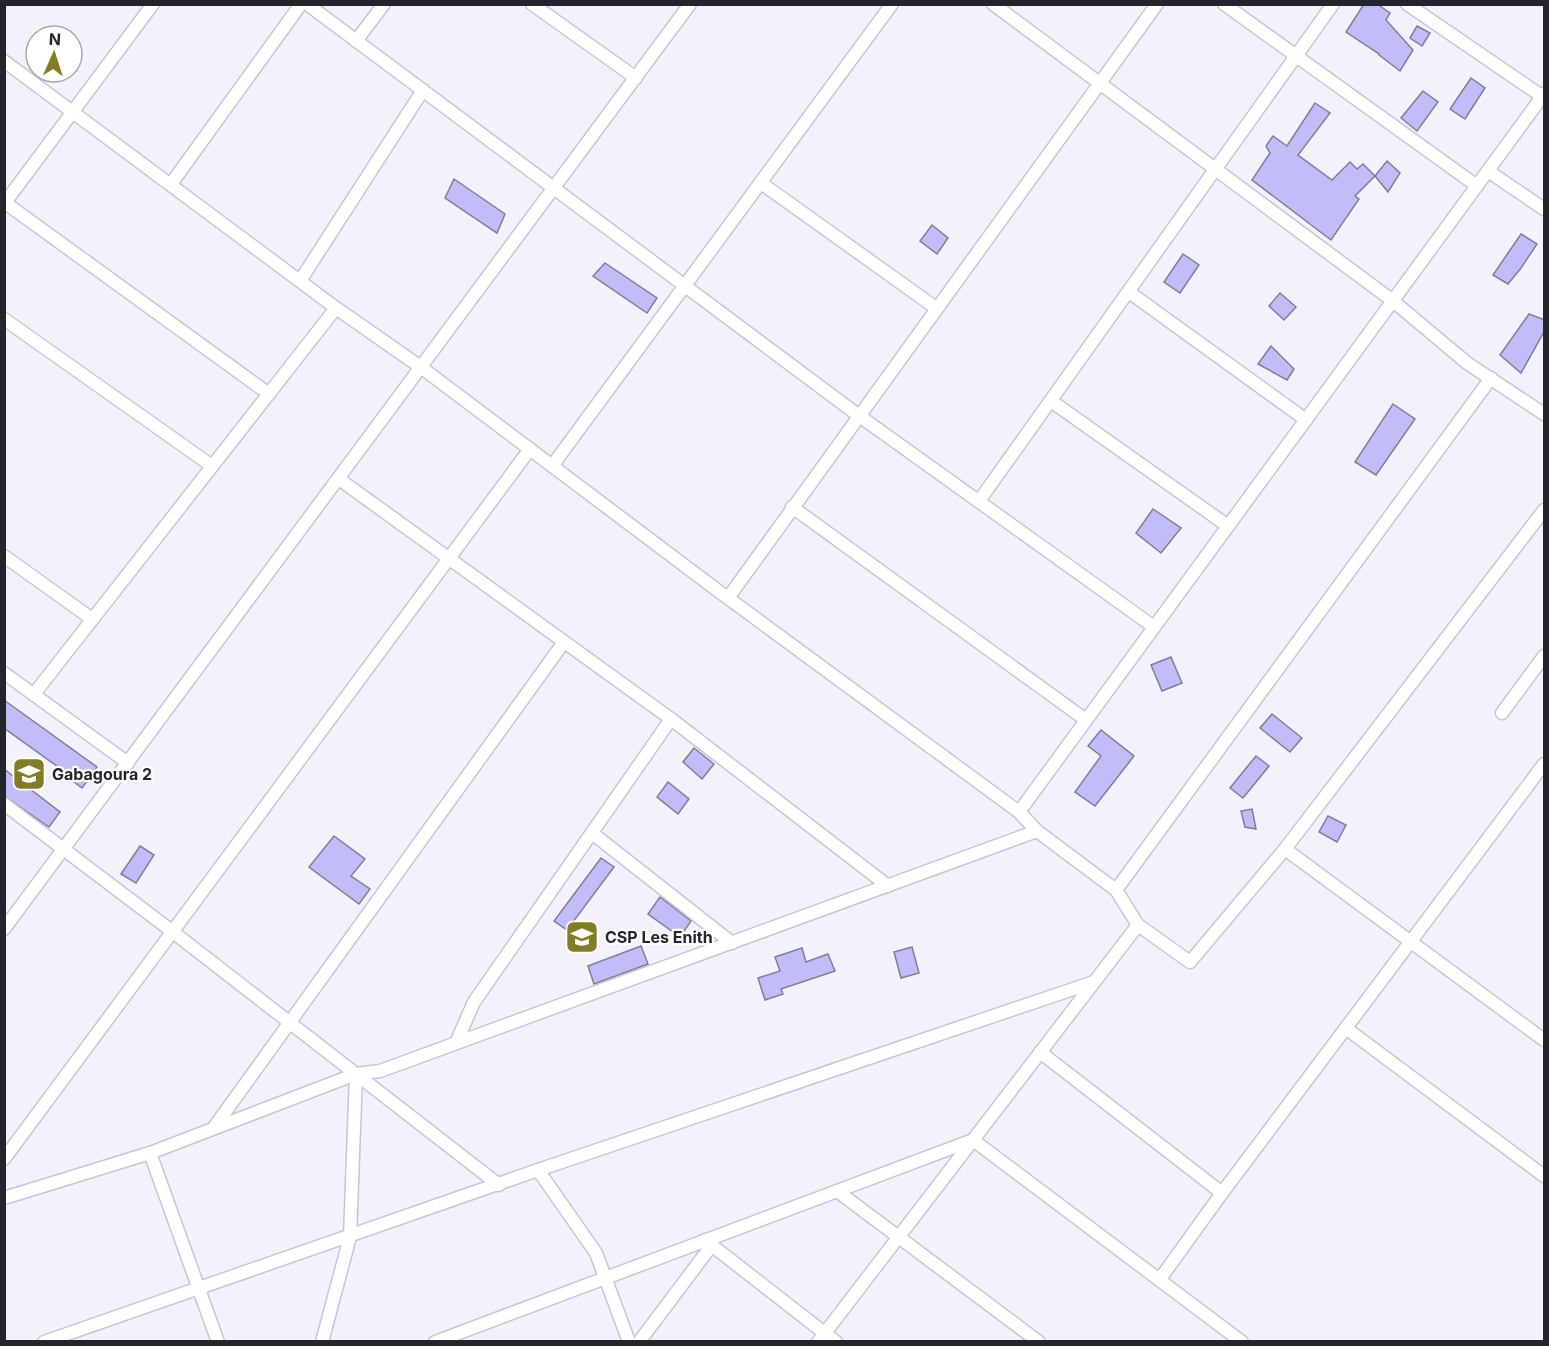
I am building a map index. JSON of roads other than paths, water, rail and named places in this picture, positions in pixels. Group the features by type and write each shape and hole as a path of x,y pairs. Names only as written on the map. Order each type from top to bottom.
{"street":[{"path":"153,4 5,203 269,394"},
{"path":"171,184 302,4"},
{"path":"307,4 858,415 1154,627"},
{"path":"356,41 384,4"},
{"path":"532,4 636,78"},
{"path":"4,929 690,4"},
{"path":"552,466 892,4"},
{"path":"993,4 1393,301 1467,363 1545,414"},
{"path":"728,598 1157,4"},
{"path":"1224,4 1477,186"},
{"path":"979,501 1333,4"},
{"path":"1018,812 1544,95 1407,4"},
{"path":"4,61 336,308 422,368 1018,812 1037,831 1116,890 1138,925 1190,962 1285,849 1545,510"},
{"path":"300,281 423,90"},
{"path":"1488,171 1545,209"},
{"path":"761,183 936,308"},
{"path":"1129,292 1306,420"},
{"path":"34,694 336,308"},
{"path":"4,319 212,466"},
{"path":"1116,890 1491,378"},
{"path":"1051,401 1228,526"},
{"path":"4,1159 530,449"},
{"path":"339,479 671,719 888,886"},
{"path":"792,507 1086,720"},
{"path":"4,555 92,619"},
{"path":"214,1127 564,642"},
{"path":"1502,712 1545,656"},
{"path":"4,673 128,763"},
{"path":"456,1043 474,1002 671,719"},
{"path":"1160,1279 1222,1193 1545,764"},
{"path":"4,804 65,848 500,1185"},
{"path":"4,1198 150,1153 356,1074 380,1071 1037,831"},
{"path":"592,833 732,943"},
{"path":"1285,849 1545,1040"},
{"path":"822,1337 1138,925"},
{"path":"44,1341 1094,981"},
{"path":"1347,1029 1545,1176"},
{"path":"1040,1052 1222,1193"},
{"path":"322,1341 350,1237 356,1074"},
{"path":"435,1341 709,1242 973,1140"},
{"path":"973,1140 1242,1341"},
{"path":"150,1153 218,1341"},
{"path":"538,1170 596,1253 629,1341"},
{"path":"837,1191 1039,1341"},
{"path":"709,1242 822,1337 836,1341"},
{"path":"639,1341 709,1242"}],"place":[{"name":"Gabagoura 2","path":"29,774"},
{"name":"CSP Les Enith","path":"582,937"}]}
